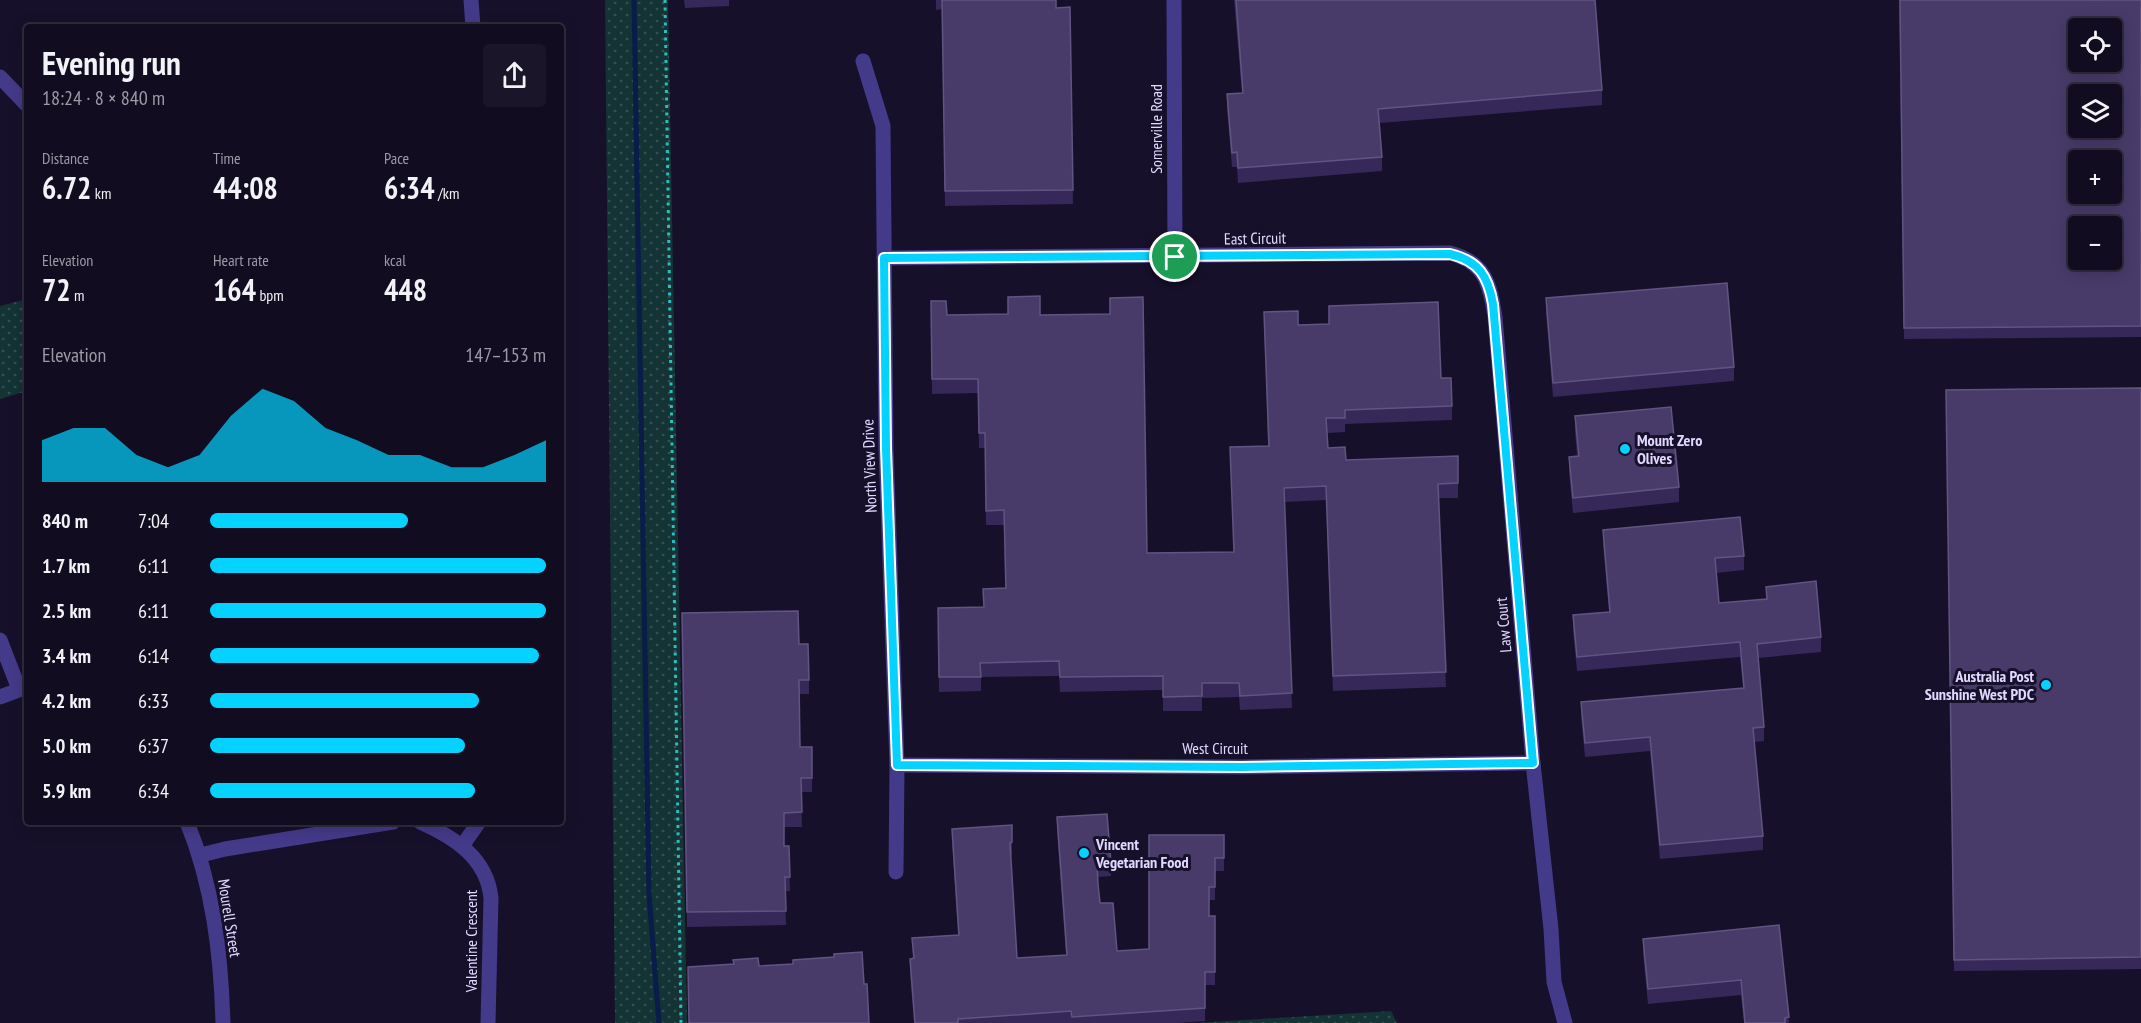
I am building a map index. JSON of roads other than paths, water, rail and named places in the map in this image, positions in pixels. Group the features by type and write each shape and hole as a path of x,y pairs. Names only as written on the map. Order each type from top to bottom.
{"street":[{"path":"471,0 473,24"},
{"name":"Somerville Road","path":"1174,0 1175,257"},
{"name":"North View Drive","path":"864,61 883,126 886,448 897,765 896,872"},
{"path":"0,77 24,102"},
{"name":"East Circuit","path":"884,258 1450,254 1463,257 1478,268"},
{"name":"Law Court","path":"1478,268 1488,283 1495,317 1554,982 1565,1023"},
{"path":"0,640 23,688 0,697"},
{"name":"West Circuit","path":"897,765 1242,767 1533,763"},
{"name":"Mourell Street","path":"188,825 201,855 210,895 217,944 223,1023"},
{"path":"201,855 225,849 374,825"},
{"name":"Valentine Crescent","path":"425,825 462,846 482,869 489,882 488,1023"},
{"path":"462,846 477,825"}],"waterway":[{"path":"634,0 649,894 659,1023"}],"place":[{"name":"Mount Zero Olives","path":"1625,449"},
{"name":"Australia Post Sunshine West PDC","path":"2046,685"},
{"name":"Vincent Vegetarian Food","path":"1084,853"}]}
